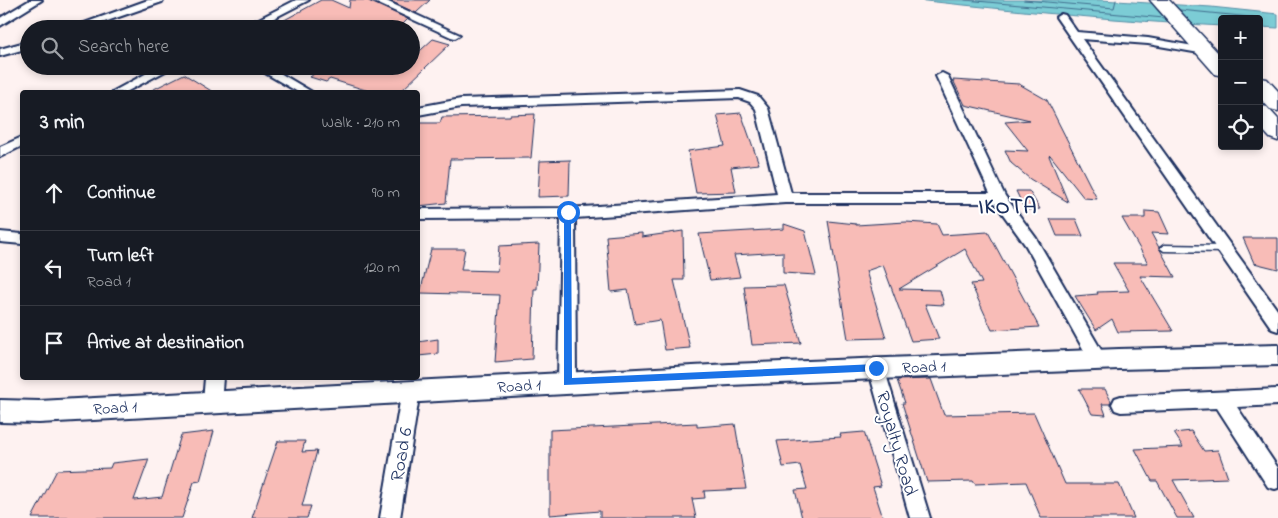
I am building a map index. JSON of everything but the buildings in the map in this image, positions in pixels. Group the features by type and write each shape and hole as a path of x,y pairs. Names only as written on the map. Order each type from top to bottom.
{"highway":[{"path":"1160,0 1188,31 1213,43"},
{"path":"1180,0 1213,43 1219,60"},
{"path":"1263,88 1278,104"},
{"path":"1263,116 1278,133"}],"street":[{"path":"0,23 37,0"},
{"path":"99,20 158,0"},
{"path":"263,20 304,0"},
{"path":"375,0 455,35"},
{"path":"1061,17 1278,324"},
{"path":"1074,35 1148,41 1213,43"},
{"path":"0,53 20,47"},
{"path":"122,90 151,75"},
{"path":"275,75 302,90"},
{"path":"942,76 998,198 1031,242 1098,360"},
{"path":"420,110 461,103 740,94 754,99 762,108 785,198"},
{"path":"0,153 20,142"},
{"path":"420,214 568,212 785,198 998,198"},
{"path":"567,382 568,212"},
{"path":"0,237 20,239"},
{"name":"Road 1","path":"0,411 38,412 411,390 876,368 1278,355"},
{"name":"Royalty Road","path":"876,368 920,518"},
{"path":"212,402 214,380"},
{"name":"Road 6","path":"390,518 411,390"},
{"path":"1121,404 1223,401 1278,397"},
{"path":"1223,401 1275,480"}],"lane":[{"path":"1164,248 1225,249"}],"water":[{"path":"917,0 1101,0 1211,7 1278,14 1278,28 1263,27 1263,15 1218,15 1218,26"}],"district":[{"name":"IKOTA","path":"1008,206"}],"route":[{"path":"568,212 567,382 876,368"}]}
